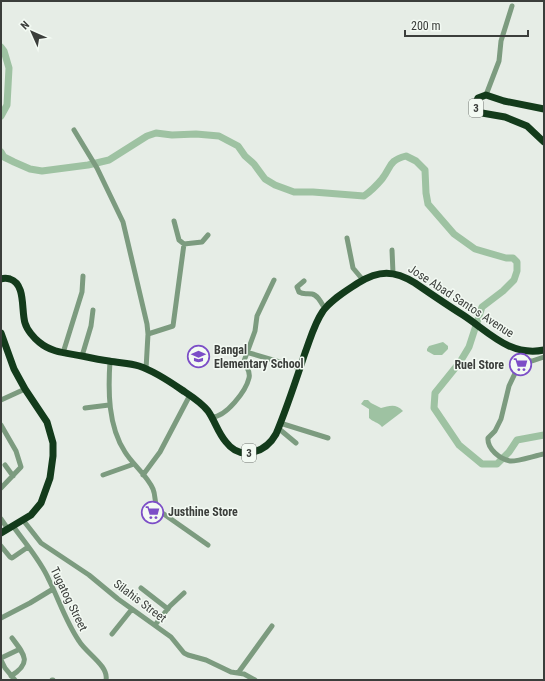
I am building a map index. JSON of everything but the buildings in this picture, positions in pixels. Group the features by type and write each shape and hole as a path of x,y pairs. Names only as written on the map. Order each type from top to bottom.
{"highway":[{"name":"3","path":"544,109 486,96 478,98 475,105 477,110 482,114 496,115 516,120 527,126 544,142"},
{"name":"Jose Abad Santos Avenue","path":"1,279 4,278 14,281 19,287 25,324 38,342 50,349 63,353 110,362 132,364 146,369 190,395 202,404 212,417 226,443 236,450 246,453 256,452 265,448 274,437 314,330 325,309 339,295 363,280 380,273 393,273 407,278 502,343 522,351 528,352 544,350"},
{"path":"1,333 14,368 25,389 47,422 53,443 50,478 41,504 34,512 1,533"}],"street":[{"path":"486,96 497,68 501,41 512,6"},
{"path":"74,130 97,168 125,227 145,314 148,334 146,369"},
{"path":"174,221 179,240 184,244 202,242 208,235"},
{"path":"347,238 354,268 363,280"},
{"path":"148,334 174,326 184,244"},
{"path":"392,250 393,273"},
{"path":"63,353 82,292 83,276"},
{"path":"212,417 220,415 230,408 244,389 249,378 249,370 244,363 246,352 255,331 257,316 274,280"},
{"path":"304,281 297,287 299,292 302,294 316,295 325,309"},
{"path":"82,356 91,326 93,310"},
{"path":"522,351 521,360 510,382 501,419 495,431 488,438 490,446 497,455 510,461 544,454"},
{"path":"246,352 300,368"},
{"path":"521,360 532,361 544,357"},
{"path":"110,362 108,387 109,405 119,441 124,452 153,489 158,510 208,545"},
{"path":"1,400 25,389"},
{"path":"143,475 160,452 190,395"},
{"path":"85,408 109,405"},
{"path":"1,425 21,465 21,467 1,488"},
{"path":"279,426 328,438"},
{"path":"279,426 296,443"},
{"path":"103,475 134,464"},
{"path":"6,465 13,476"},
{"name":"Tugatog Street","path":"1,519 28,547 46,574 76,638 103,668 106,675 106,680"},
{"name":"Silahis Street","path":"22,520 46,547 89,575 155,625 170,637 188,656 206,660 226,670 244,674 255,680"},
{"path":"1,546 12,558 28,547"},
{"path":"141,588 168,609"},
{"path":"1,618 53,589"},
{"path":"155,625 184,593"},
{"path":"112,634 132,609"},
{"path":"238,673 272,626"},
{"path":"12,638 20,649 24,655 24,663 13,678 5,668 1,659 20,649"}],"shaded area":[{"path":"443,342 448,346 448,349 442,355 434,355 427,351 429,346"},
{"path":"364,400 368,400 381,408 395,406 403,411 382,427 369,418 369,409 361,404"}],"waterway":[{"path":"1,47 4,51 9,68 7,105 1,116"},
{"path":"1,152 4,157 14,162 30,169 42,171 88,165 109,160 147,136 156,133 172,135 196,134 219,136 238,146 265,179 275,185 294,192 364,196 380,181 393,162 406,156 416,161 425,170 428,204 454,234 475,249 506,258 513,258 517,262 517,271 514,280 503,291 482,307 469,347 460,362 435,393 434,408 459,445 482,464 497,464 509,452 517,440 544,435"}],"place":[{"name":"Bangal Elementary School","path":"198,357"},
{"name":"Ruel Store","path":"520,365"},
{"name":"Justhine Store","path":"153,512"}]}
